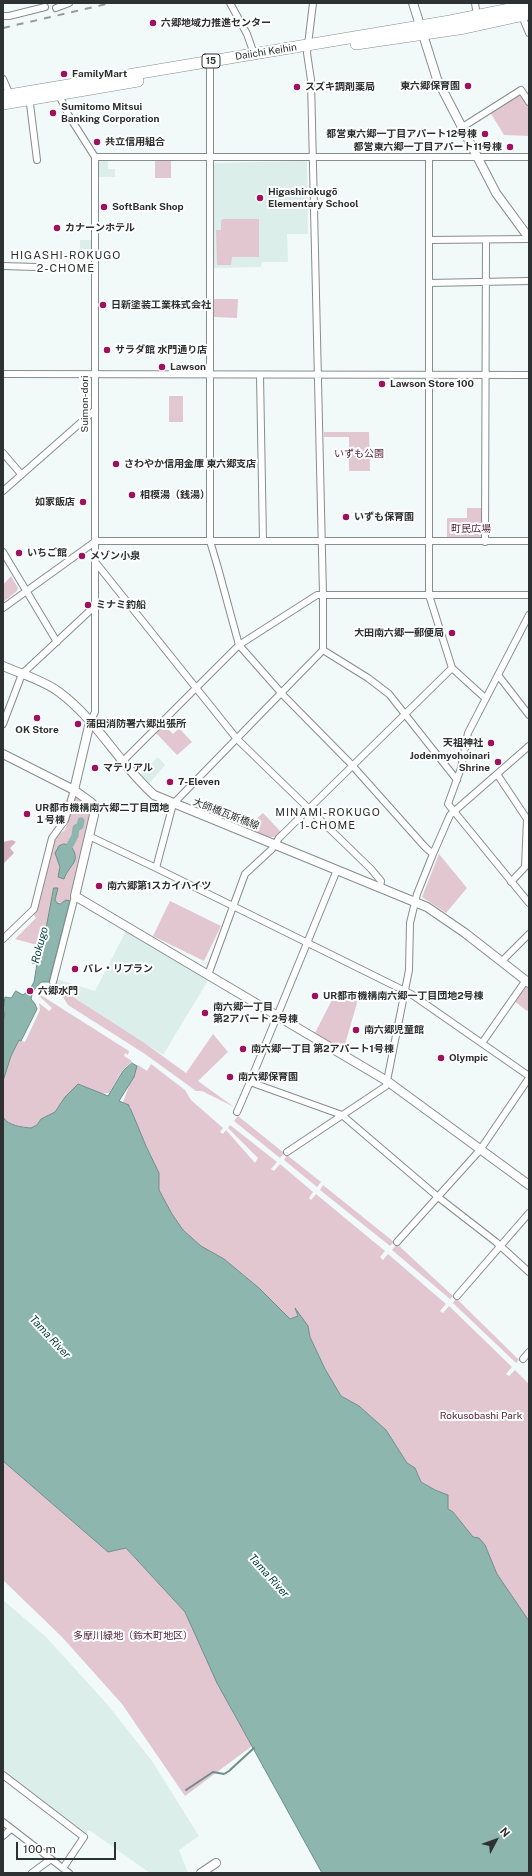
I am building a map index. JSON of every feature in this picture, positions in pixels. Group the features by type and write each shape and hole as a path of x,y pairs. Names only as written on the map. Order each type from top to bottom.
{"highway":[{"name":"Daiichi Keihin","path":"7,96 58,91 210,69 307,49 420,30 529,5"},
{"name":"Daiichi Keihin","path":"420,30 465,28 525,15"},
{"name":"Daiichi Keihin","path":"3,104 58,91 254,54 307,49"}],"street":[{"path":"56,8 69,3"},
{"path":"230,3 247,34 254,54"},
{"path":"412,3 437,79 461,128 496,193 529,239"},
{"path":"475,3 477,16"},
{"path":"156,868 173,804 323,650 311,80 307,49 312,4"},
{"path":"3,16 9,16 45,7"},
{"path":"525,15 529,33"},
{"path":"210,69 210,541 239,645 281,693 353,767 424,847 433,854"},
{"path":"3,79 7,96"},
{"path":"461,128 521,90 529,102"},
{"path":"58,91 69,116 95,157 529,157"},
{"path":"30,104 37,160"},
{"name":"Suimon-dori","path":"90,722 95,712 96,605 95,157"},
{"path":"429,157 429,595 452,668 485,698"},
{"path":"430,240 529,239"},
{"path":"485,542 486,240"},
{"path":"3,266 36,267"},
{"path":"429,283 529,281"},
{"path":"3,374 529,375"},
{"path":"260,375 263,541"},
{"path":"3,491 96,410"},
{"path":"3,453 21,474"},
{"path":"3,608 96,541 529,542"},
{"path":"3,552 57,642"},
{"path":"96,564 237,739 371,869 381,881 380,887"},
{"path":"123,761 197,689 239,645 317,596 529,595"},
{"path":"3,724 22,674 96,605"},
{"path":"529,615 468,733 462,768 448,804 529,903"},
{"path":"323,650 368,678 389,694 457,780"},
{"name":"大師橋瓦斯橋線","path":"3,666 58,691 79,709 141,784 154,795 380,887 437,913 502,961 527,982"},
{"path":"208,975 245,874 452,668"},
{"path":"498,675 529,716"},
{"path":"3,939 34,909 52,838 64,820 74,790 90,722"},
{"path":"287,1152 386,1086 409,970 410,923 414,902 433,854 450,815 529,746"},
{"path":"3,754 74,790 88,799 94,807 94,815 53,982"},
{"path":"497,774 528,819 525,867 511,882"},
{"path":"89,836 233,906 307,944 404,990 529,1077 480,1150 397,1242"},
{"path":"237,1112 337,870"},
{"path":"75,896 277,1015 387,1082 529,1185"},
{"path":"502,961 529,934"},
{"path":"482,1043 527,982"},
{"path":"250,1082 342,1115 438,1197 500,1246 529,1272"},
{"path":"457,1296 529,1213"},
{"path":"523,1359 529,1352"},
{"path":"3,1775 84,1838 63,1868"},
{"path":"3,1822 69,1873"},
{"path":"3,1836 11,1829"},
{"path":"32,1873 51,1859"},
{"path":"201,1873 216,1863"}],"shaded area":[{"path":"97,159 108,159 108,169 115,169 115,177 97,177"},
{"name":"Higashirokugō Elementary School","path":"307,161 308,234 287,234 288,262 262,262 261,267 214,268 213,163"},
{"path":"80,240 91,240 91,250 80,249"},
{"path":"158,757 165,765 148,785 140,775"},
{"path":"12,840 16,842 10,848 14,853 3,864 3,842"},
{"path":"126,931 209,979 163,1055 56,986 57,979 95,991"},
{"path":"3,1600 46,1637 107,1704 152,1761 199,1836 179,1850 188,1873 150,1873 89,1830 86,1834 3,1772"}],"green space":[{"path":"520,94 529,108 529,136 504,135 490,112"},
{"path":"171,159 171,178 155,178 155,160"},
{"path":"223,219 259,219 259,257 232,257 231,265 217,265 216,230 221,230 221,221"},
{"path":"214,299 238,299 237,318 214,317"},
{"path":"169,396 183,396 183,422 169,422"},
{"name":"いずも公園","path":"324,432 369,432 370,471 349,471 349,437 324,437"},
{"name":"町民広場","path":"467,508 483,508 483,539 447,539 447,518 467,518"},
{"path":"11,576 18,588 17,591 3,602 3,585"},
{"path":"164,725 173,734 179,728 192,742 177,755 156,733"},
{"path":"75,797 86,802 92,809 70,901 57,903 55,900 58,889 41,946 15,939 36,918 31,911 55,837 65,830"},
{"path":"263,813 282,833 278,836 269,837 246,828"},
{"path":"439,854 467,888 446,913 422,897"},
{"path":"170,901 221,926 204,961 153,936"},
{"path":"56,986 143,1042 186,1073 213,1034 228,1052 198,1081 234,1107 202,1091 196,1091 145,1054 68,1005"},
{"path":"525,986 529,989 529,1008 527,1011 514,1001"},
{"path":"339,992 356,1000 357,1003 343,1051 315,1033 335,994"},
{"path":"39,994 129,1051 128,1055 125,1053 124,1056 132,1061 122,1071 109,1093 65,1097 55,1112 41,1119 37,1125 31,1128 13,1125 4,1120 3,1081 11,1056 19,1040 25,1042 40,1010 39,1003 49,1011 52,1008 38,995"},
{"name":"Rokusobashi Park","path":"151,1064 185,1090 191,1100 223,1128 220,1132 223,1134 226,1130 255,1163 258,1158 228,1128 230,1125 277,1162 271,1169 274,1171 280,1164 313,1192 309,1198 311,1200 316,1194 385,1251 380,1257 383,1260 388,1254 446,1304 440,1311 443,1313 449,1306 512,1367 506,1374 509,1376 515,1370 529,1384 529,1621 497,1574 491,1561 453,1512 448,1509 448,1495 421,1482 415,1468 407,1463 386,1430 359,1406 341,1396 325,1369 310,1337 308,1326 296,1310 298,1317 290,1319 259,1288 224,1259 201,1246 183,1230 172,1214 159,1190 159,1173 128,1107 129,1105 123,1102 136,1067 138,1065 147,1071"},
{"path":"238,1116 284,1153 280,1158 234,1121"},
{"path":"287,1155 321,1182 317,1187 284,1160"},
{"path":"323,1185 394,1242 390,1246 320,1190"},
{"path":"397,1244 453,1296 450,1299 392,1250"},
{"path":"456,1298 519,1360 516,1363 453,1303"},
{"name":"多摩川緑地（鈴木町地区）","path":"3,1461 108,1552 126,1548 185,1612 233,1713 252,1746 185,1796 122,1704 62,1637 3,1580"}],"water":[{"path":"64,844 70,845 74,851 75,859 64,879 58,877 60,867 55,853 59,846"},
{"path":"54,888 58,888 55,900 57,903 60,904 66,900 70,901 49,982 41,982 33,991 30,989 34,982 37,964 32,963 34,955 36,955 39,946 41,946 44,939"},
{"path":"16,991 23,995 27,992 32,995 31,999 37,1009 21,1041 19,1040 11,1056 3,1081 3,1021 5,1013 3,1011 5,997 11,998"},
{"name":"Tama River","path":"132,1063 137,1066 134,1077 119,1101 129,1105 159,1173 159,1190 172,1214 183,1230 201,1246 224,1259 259,1288 290,1319 298,1316 295,1308 308,1326 310,1337 325,1369 341,1396 359,1406 386,1430 407,1463 415,1468 421,1482 448,1495 448,1509 453,1512 473,1537 479,1538 485,1545 497,1574 529,1621 529,1873 322,1873 217,1683 185,1612 126,1548 108,1552 3,1461 3,1117 12,1124 31,1128 37,1125 41,1119 55,1112 65,1097 78,1084 108,1096 123,1071"}],"waterway":[{"name":"Rokugo","path":"70,845 75,836 76,828 80,826 81,821"},
{"path":"186,1790 213,1772 224,1774 229,1771 254,1748"}],"railway":[{"path":"3,28 111,3"}],"place":[{"name":"六郷地域力推進センター","path":"153,23"},
{"name":"FamilyMart","path":"64,74"},
{"name":"東六郷保育園","path":"468,86"},
{"name":"スズキ調剤薬局","path":"297,87"},
{"name":"Sumitomo Mitsui Banking Corporation","path":"53,113"},
{"name":"都営東六郷一丁目アパート12号棟","path":"485,134"},
{"name":"共立信用組合","path":"97,142"},
{"name":"都営東六郷一丁目アパート11号棟","path":"510,147"},
{"name":"Higashirokugō Elementary School","path":"260,198"},
{"name":"SoftBank Shop","path":"104,207"},
{"name":"カナーンホテル","path":"57,228"},
{"name":"日新塗装工業株式会社","path":"103,305"},
{"name":"サラダ館 水門通り店","path":"107,350"},
{"name":"Lawson","path":"162,367"},
{"name":"Lawson Store 100","path":"382,384"},
{"name":"さわやか信用金庫 東六郷支店","path":"116,464"},
{"name":"相模湯（銭湯）","path":"132,495"},
{"name":"如家飯店","path":"83,502"},
{"name":"いずも保育園","path":"346,517"},
{"name":"いちご館","path":"19,553"},
{"name":"メゾン小泉","path":"82,556"},
{"name":"ミナミ釣船","path":"88,605"},
{"name":"大田南六郷一郵便局","path":"452,633"},
{"name":"OK Store","path":"37,718"},
{"name":"蒲田消防署六郷出張所","path":"78,724"},
{"name":"天祖神社","path":"491,743"},
{"name":"Jodenmyohoinari Shrine","path":"498,762"},
{"name":"マテリアル","path":"95,768"},
{"name":"7-Eleven","path":"170,782"},
{"name":"UR都市機構南六郷二丁目団地 １号棟","path":"27,814"},
{"name":"南六郷第1スカイハイツ","path":"99,886"},
{"name":"パレ・リプラン","path":"75,969"},
{"name":"六郷水門","path":"30,991"},
{"name":"UR都市機構南六郷一丁目団地2号棟","path":"315,996"},
{"name":"南六郷一丁目 第2アパート 2号棟","path":"205,1013"},
{"name":"南六郷児童館","path":"356,1030"},
{"name":"南六郷一丁目 第2アパート1号棟","path":"243,1049"},
{"name":"Olympic","path":"441,1058"},
{"name":"南六郷保育園","path":"230,1077"}],"district":[{"name":"HIGASHI-ROKUGO 2-CHOME","path":"66,262"},
{"name":"MINAMI-ROKUGO 1-CHOME","path":"328,819"}]}
